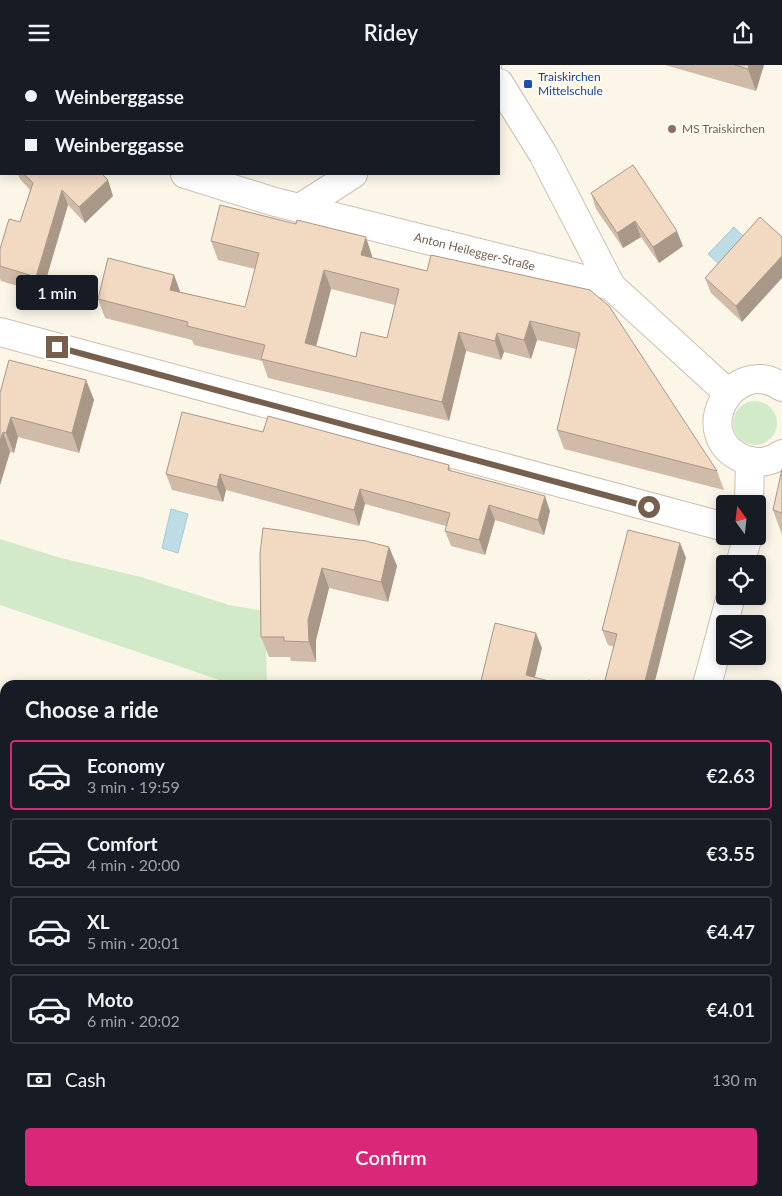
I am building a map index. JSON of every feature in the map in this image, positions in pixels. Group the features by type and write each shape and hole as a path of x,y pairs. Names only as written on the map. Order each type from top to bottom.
{"street":[{"path":"500,85 543,154 611,286"},
{"name":"Anton Heilegger-Straße","path":"188,175 300,208 611,286 728,393"},
{"path":"300,208 351,175"},
{"path":"0,332 716,525"},
{"path":"781,386 770,381 758,380 747,381 736,386 728,393 720,406 717,419 719,434 726,447 736,457 764,462 777,458 782,454"},
{"path":"749,495 750,461"},
{"path":"708,680 729,605"}],"green space":[{"path":"755,401 767,405 773,411 777,423 773,435 767,441 755,445 743,441 737,435 733,423 737,411 743,405"},
{"path":"0,539 61,558 141,577 229,605 265,611 267,680 219,680 0,605"}],"water":[{"path":"734,227 747,240 721,266 708,254"},
{"path":"171,509 188,514 178,553 162,548"}],"building":[{"path":"735,65 749,65 748,69"},
{"path":"633,165 677,231 653,247 635,221 617,233 591,193"},
{"path":"25,175 103,175 108,180 79,207 62,190 36,277 0,266 0,249 9,219 20,222 33,183"},
{"path":"220,205 296,224 297,220 366,237 361,255 427,271 431,255 590,290 609,306 717,471 557,430 580,333 530,321 524,340 497,333 495,341 459,332 442,402 261,359 265,345 187,326 188,322 98,299 108,258 174,275 170,290 245,307 259,253 211,241","holes":["324,270 399,289 387,338 361,332 356,357 305,343"]},
{"path":"760,217 782,237 782,256 736,306 705,278"},
{"path":"9,360 86,380 72,433 11,417 6,433 3,432 0,441 0,393"},
{"path":"182,412 263,432 268,416 449,465 448,470 545,496 538,520 489,505 479,540 445,531 450,513 360,489 354,510 220,474 217,487 166,474"},
{"path":"782,469 782,513 773,510"},
{"path":"263,528 366,541 389,547 381,582 322,568 308,620 309,642 284,641 284,637 261,637 260,554"},
{"path":"628,530 680,543 645,680 605,680 617,634 602,630"},
{"path":"495,623 536,633 526,675 545,680 481,680"}],"place":[{"name":"Traiskirchen Mittelschule","path":"528,84"},
{"name":"MS Traiskirchen","path":"672,129"}],"route":[{"path":"57,347 649,507"}]}
